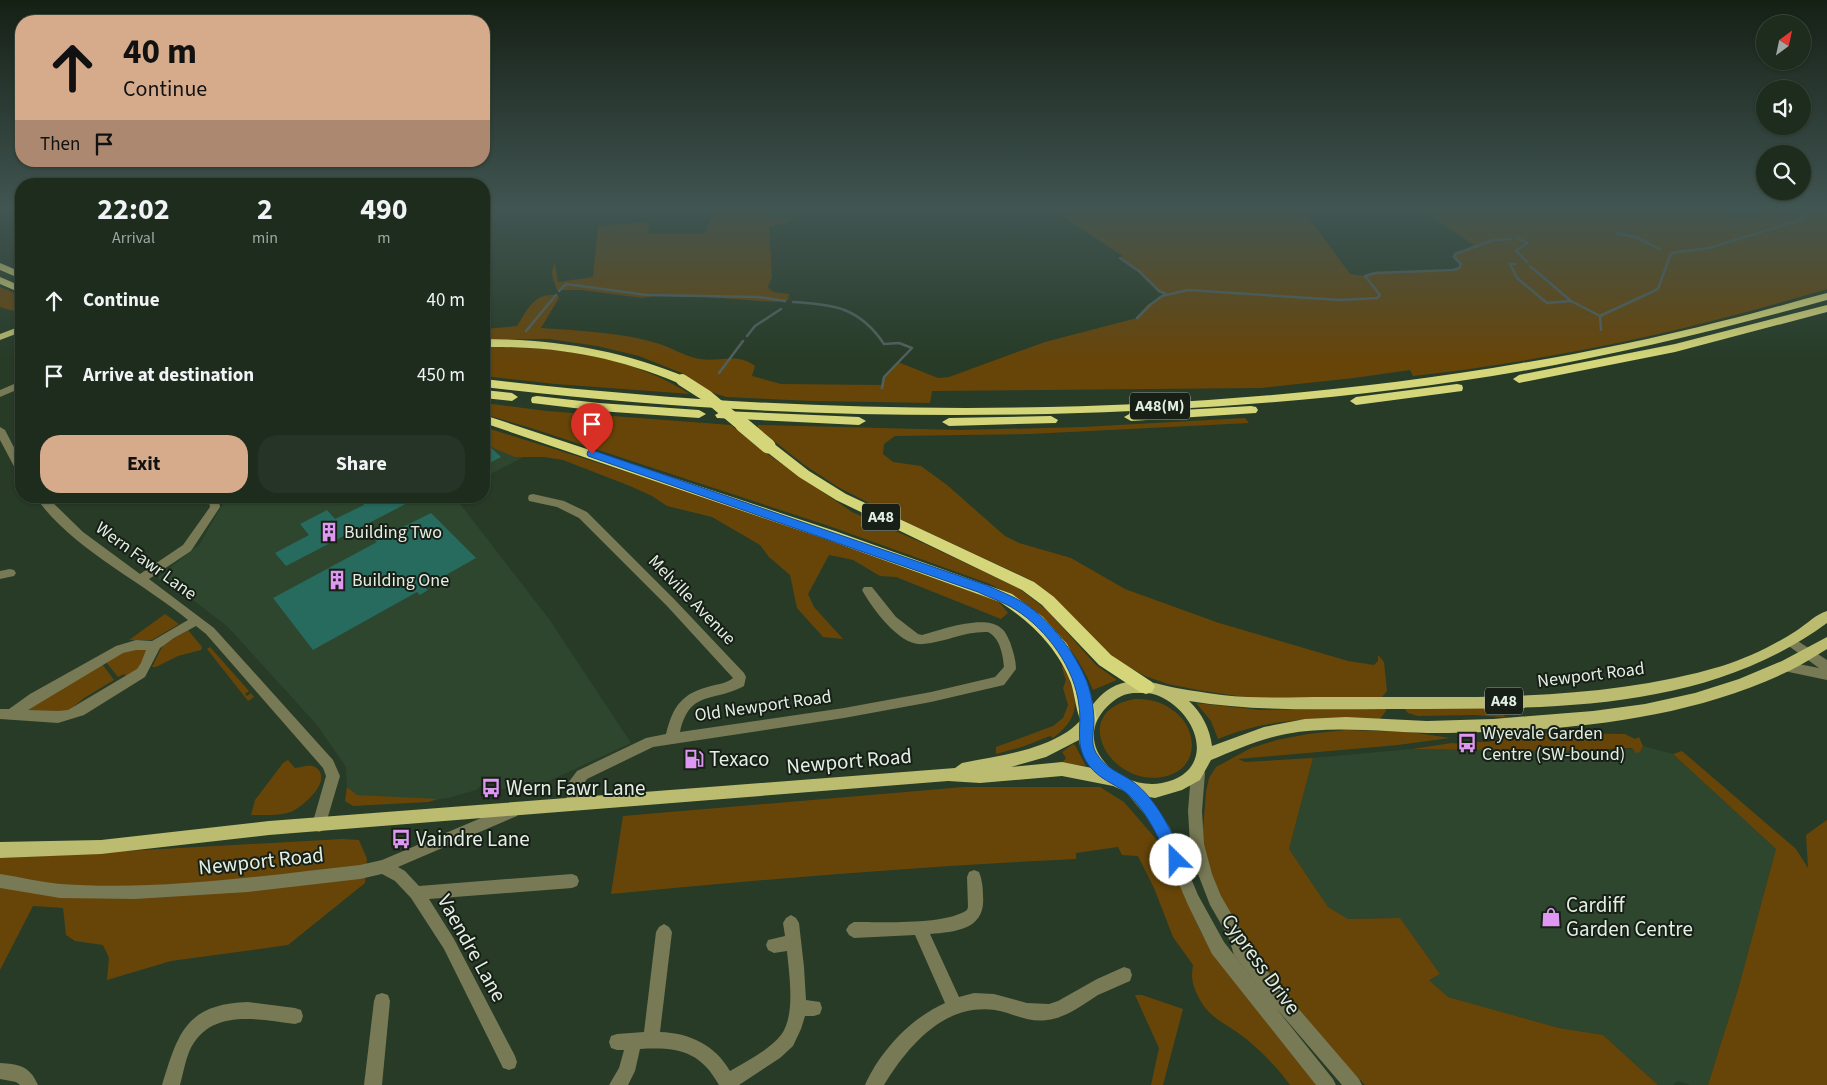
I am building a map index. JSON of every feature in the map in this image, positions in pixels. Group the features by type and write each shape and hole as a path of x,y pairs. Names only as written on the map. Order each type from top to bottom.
{"highway":[{"path":"0,266 15,273"},
{"path":"0,280 15,287"},
{"name":"A48(M)","path":"490,384 660,401 836,410 1018,411 1201,403 1399,385 1541,364 1670,339 1758,317 1827,296"},
{"name":"A48(M)","path":"490,395 599,407 865,421 1030,421 1208,413 1390,397 1551,374 1704,342 1827,308"},
{"name":"A48","path":"490,343 539,343 593,350 635,360 682,380 707,396 804,474 841,497 1028,586 1048,601 1090,648 1146,687"},
{"name":"A48","path":"490,421 830,534 1006,598 1032,615 1068,658 1085,698 1086,724"}],"main road":[{"path":"0,337 15,331"},
{"name":"Newport Road","path":"1164,691 1224,701 1279,703 1540,702 1606,696 1672,685 1727,670 1771,652 1827,616"},
{"name":"A48","path":"1206,755 1240,740 1311,725 1471,726 1610,715 1744,685 1788,667 1827,642"},
{"path":"1133,687 1146,687 1164,691 1177,699 1195,719 1204,736 1206,755 1198,773 1180,784 1147,791 1121,783 1100,768 1091,757 1085,743 1086,724 1105,698 1117,691 1133,687"},
{"name":"Newport Road","path":"948,774 1041,753 1068,740 1086,724"},
{"name":"Newport Road","path":"0,850 101,847 270,828 948,774 980,776 1062,769 1121,783"}],"street":[{"path":"0,394 15,387"},
{"path":"0,430 15,459"},
{"name":"Melville Avenue","path":"533,498 560,504 583,515 740,677 739,682 733,686 703,693 686,703 676,720 672,738"},
{"name":"Wern Fawr Lane","path":"51,503 82,537 139,580 197,620 221,643 332,770 333,776 319,825"},
{"path":"139,580 179,554 192,542 215,507 214,503"},
{"name":"Old Newport Road","path":"573,804 575,783 582,775 642,746 672,738 844,713 987,685 999,681 1010,669 1010,660 1000,634 994,630 984,627 915,640 908,636 868,590"},
{"path":"6,714 120,649 136,645 155,646 197,620"},
{"path":"1790,641 1827,667"},
{"path":"6,714 58,716 79,711 141,673 147,666 155,646"},
{"path":"1788,667 1827,675"},
{"name":"Cypress Drive","path":"1198,773 1195,811 1196,844 1202,868 1215,900 1234,932 1240,949 1279,999 1353,1085"},
{"name":"Cypress Drive","path":"1121,783 1146,805 1165,833 1193,900 1218,948 1327,1085"},
{"name":"Newport Road","path":"0,881 59,890 121,892 204,889 360,872 383,867 515,809"},
{"name":"Vaendre Lane","path":"383,867 400,876 416,893 449,944 509,1062"},
{"path":"854,930 962,923 970,919 976,908 974,877"},
{"path":"416,893 572,881"},
{"path":"617,1042 672,1040 686,1043 711,1057 729,1084 779,1048 788,1039 794,1028 797,1008 791,924"},
{"path":"919,927 954,1005"},
{"path":"651,1040 664,932"},
{"path":"774,944 793,942"},
{"path":"874,1085 904,1044 925,1022 954,1005 985,1000 1036,1013 1050,1012 1124,975"},
{"path":"373,1085 382,1001"},
{"path":"797,1008 814,1008"},
{"path":"171,1085 184,1044 196,1026 206,1018 219,1012 250,1010 295,1016"},
{"path":"618,1085 627,1071 634,1041"},
{"path":"0,1071 14,1072 23,1076 29,1085"}],"shaded area":[{"path":"595,258 771,258 772,277 768,287 773,292 789,294 788,300 775,302 665,294 642,298 581,290 557,290 553,280 553,267 555,263 558,282 593,277"},
{"path":"1120,258 1338,258 1350,274 1365,276 1375,273 1453,270 1459,268 1461,264 1455,258 1827,258 1827,289 1725,318 1622,342 1518,361 1413,376 1410,370 1261,388 932,391 930,403 726,397 711,392 684,374 639,356 597,346 549,339 490,339 490,328 517,326 528,308 537,299 543,296 558,295 559,298 541,328 631,337 660,344 691,357 703,359 741,359 755,366 752,376 781,384 882,385 884,377 898,362 938,378 949,377 1045,342 1137,318 1147,305 1165,294 1159,291 1140,272"},
{"path":"0,287 15,293 15,311 0,307"},
{"path":"490,347 538,348 564,351 617,362 642,370 690,394 555,384 490,377"},
{"path":"490,404 547,411 731,425 760,449 852,512 1020,589 1048,611 1096,665 1117,680 1093,690 1075,656 1052,628 1023,604 990,584 829,526 490,416"},
{"path":"1245,418 1249,423 1030,434 895,436 884,444 883,454 893,462 921,466 947,485 1005,536 1019,543 1071,558 1125,589 1219,623 1348,661 1374,665 1378,661 1378,655 1384,662 1387,691 1382,697 1250,698 1168,684 1145,676 1120,662 1094,641 1031,580 906,522 838,487 803,464 758,428 758,425 960,430 1083,427"},
{"path":"490,429 700,495 998,601 1008,613 1001,619 896,577 880,576 853,560 829,555 808,594 814,607 843,639 823,637 797,608 790,575 769,557 760,545 712,517 667,506 652,496 630,486 563,460 544,457 515,457 490,446"},
{"path":"490,440 536,451 490,474"},
{"path":"223,503 459,503 549,619 631,743 536,787 498,789 499,783 483,784 476,790 448,798 430,800 357,795 347,787 346,767 317,725 228,627 193,600 159,580 158,577 199,545"},
{"path":"165,614 179,624 152,640 129,640"},
{"path":"188,630 202,647 201,650 178,656 156,667 152,667 163,645"},
{"path":"141,647 147,651 147,662 128,678 124,674 118,677 106,662 108,657"},
{"path":"210,647 249,691 245,694 247,696 251,693 254,697 248,701 207,649"},
{"path":"102,664 114,680 84,698 68,711 29,712 28,709"},
{"path":"1063,664 1074,695 1074,712 1070,721 1053,738 1050,736 1022,747 996,754 996,747 1053,726 1063,718 1068,705 1063,688 1066,680 1062,668"},
{"path":"1135,699 1163,704 1180,716 1186,725 1192,745 1191,755 1186,764 1178,771 1167,776 1147,777 1129,772 1114,761 1104,748 1100,733 1103,718 1114,706"},
{"path":"1196,703 1260,710 1385,708 1386,711 1380,719 1298,720 1259,726 1218,739 1211,721"},
{"path":"1493,707 1506,717 1512,718 1475,715 1418,716 1408,713 1404,708"},
{"path":"1346,730 1410,732 1450,738 1398,745 1238,759 1245,762 1313,758 1289,849 1328,907 1348,919 1400,918 1440,974 1429,980 1448,997 1559,1028 1603,1035 1658,1085 1365,1085 1341,1060 1250,951 1214,885 1202,842 1206,792 1209,778 1216,767 1251,748 1277,740"},
{"path":"1537,733 1625,734 1635,739 1639,737 1643,746 1640,752 1636,753 1632,748 1557,751 1412,749 1452,743 1473,745 1475,742 1489,742 1511,735"},
{"path":"1073,744 1086,766 1062,763 1066,758 1062,752"},
{"name":"Cardiff Garden Centre","path":"1643,746 1673,754 1776,849 1739,986 1708,1085 1690,1085 1678,1081 1673,1085 1658,1085 1603,1035 1559,1028 1448,997 1428,979 1440,974 1400,918 1348,919 1328,907 1289,849 1313,758 1412,749 1557,751 1642,749"},
{"path":"1682,751 1796,849 1808,868 1806,835 1827,820 1827,1085 1708,1085 1739,986 1776,849 1673,754"},
{"path":"288,760 295,768 313,766 320,772 321,779 315,792 302,805 291,812 276,815 251,815 255,800 283,763"},
{"path":"347,787 357,795 438,799 429,802 353,806 345,801"},
{"path":"964,787 1100,787 1124,802 1156,839 1167,865 1178,881 1201,932 1216,957 1323,1085 1290,1085 1275,1066 1245,1038 1206,1009 1194,987 1192,977 1193,965 1173,937 1154,888 1138,856 1122,855 1118,847 1076,853 1076,859 960,865 611,894 623,816"},
{"path":"342,839 359,840 367,859 365,883 288,945 171,961 107,980 109,958 103,945 75,941 66,935 63,908 33,906 0,970 0,858"},
{"path":"1135,995 1142,995 1183,1009 1163,1085 1151,1085 1159,1048"}],"building":[{"path":"490,447 501,457 490,463"},
{"name":"Building Two","path":"362,503 408,503 286,566 275,553 309,535 300,524 327,510 335,519 364,505"},
{"name":"Building One","path":"431,513 476,558 425,587 428,590 420,595 417,592 313,650 273,598 377,542 375,541"}],"waterway":[{"path":"1120,258 1140,272 1159,291 1166,294"},
{"path":"1137,318 1162,296 1188,290 1340,300 1377,298 1380,295 1365,276 1375,273 1453,270 1459,268 1461,264 1455,258"},
{"path":"1523,258 1527,262"},
{"path":"1600,316 1658,289 1669,258"},
{"path":"1515,264 1510,264 1517,278 1547,303 1571,301"},
{"path":"1530,266 1571,301"},
{"path":"559,291 566,284 647,295 758,297 785,301"},
{"path":"526,331 556,295"},
{"path":"1571,301 1600,316"},
{"path":"793,302 821,304 845,310 865,323 884,344 899,343 912,348 884,377 882,388"},
{"path":"747,336 755,326 781,309"},
{"path":"1600,316 1601,330"},
{"path":"719,373 743,341"}],"place":[{"name":"Building Two","path":"329,532"},
{"name":"Building One","path":"337,580"},
{"name":"Wyevale Garden Centre (SW-bound)","path":"1467,743"},
{"name":"Texaco","path":"694,759"},
{"name":"Wern Fawr Lane","path":"491,788"},
{"name":"Vaindre Lane","path":"401,839"},
{"name":"Cardiff Garden Centre","path":"1551,917"}],"route":[{"path":"592,454 830,534 982,588 1020,606 1043,626 1058,644 1076,672 1085,698 1088,719 1085,728 1085,743 1091,757 1100,768 1115,780 1127,785 1142,800 1165,833 1176,860"}]}
